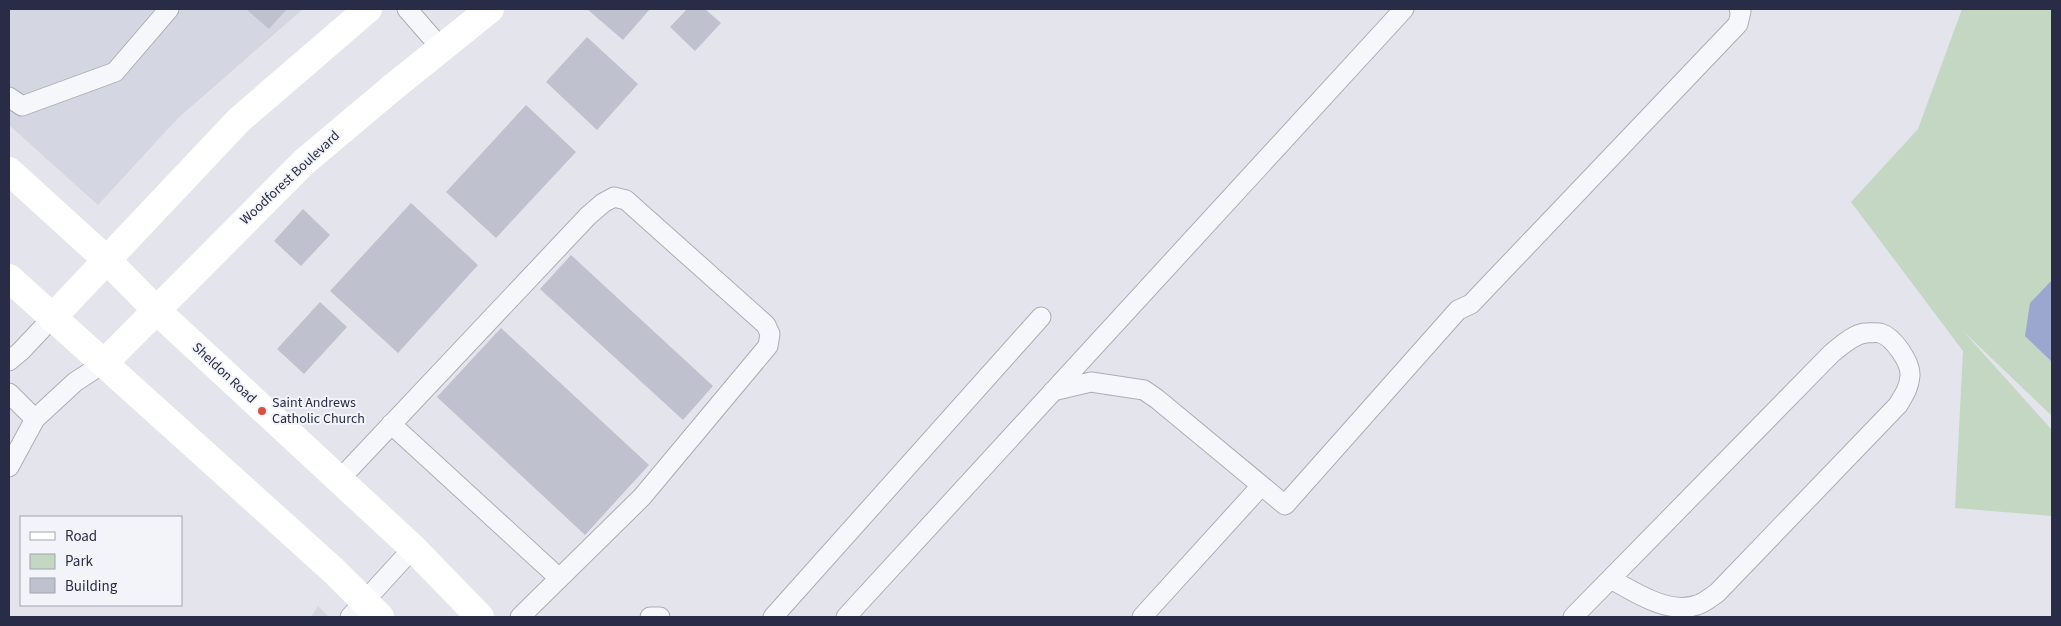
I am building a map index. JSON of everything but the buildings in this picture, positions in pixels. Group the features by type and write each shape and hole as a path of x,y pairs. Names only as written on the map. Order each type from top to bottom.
{"main road":[{"path":"52,318 239,120 368,9"},
{"name":"Woodforest Boulevard","path":"104,363 304,162 490,9"},
{"name":"Sheldon Road","path":"9,171 108,260 156,310 413,548 480,617"},
{"path":"9,278 334,571 365,612"}],"lane":[{"path":"9,97 22,106 115,72 169,9"},
{"path":"406,9 441,48"},
{"path":"846,617 1404,9"},
{"path":"1053,391 1091,382 1144,390 1285,505 1458,310 1471,304 1738,24 1741,11 1739,9"},
{"path":"339,480 588,216 603,203 614,198 626,200 766,325 770,334 768,346 642,497 520,617"},
{"path":"9,361 52,318"},
{"path":"773,617 1041,318"},
{"path":"1578,615 1611,579 1832,353 1848,340 1864,333 1881,334 1894,344 1907,361 1910,374 1907,390 1898,405 1717,593 1696,606 1672,607 1643,598 1611,579"},
{"path":"9,467 34,419 75,382 104,363"},
{"path":"9,393 34,419"},
{"path":"391,424 559,578"},
{"path":"1142,617 1261,486"},
{"path":"365,612 413,548"},
{"path":"650,617 660,617"}],"shaded area":[{"path":"9,9 303,9 177,119 98,205 9,125"},
{"path":"318,606 329,617 311,617"}],"green space":[{"path":"1962,9 2052,9 2052,416 1964,332 2052,430 2052,516 1955,508 1963,351 1851,202 1918,129"}],"water":[{"path":"2052,280 2052,362 2025,336 2030,303"}],"place":[{"name":"Saint Andrews Catholic Church","path":"262,411"}]}
